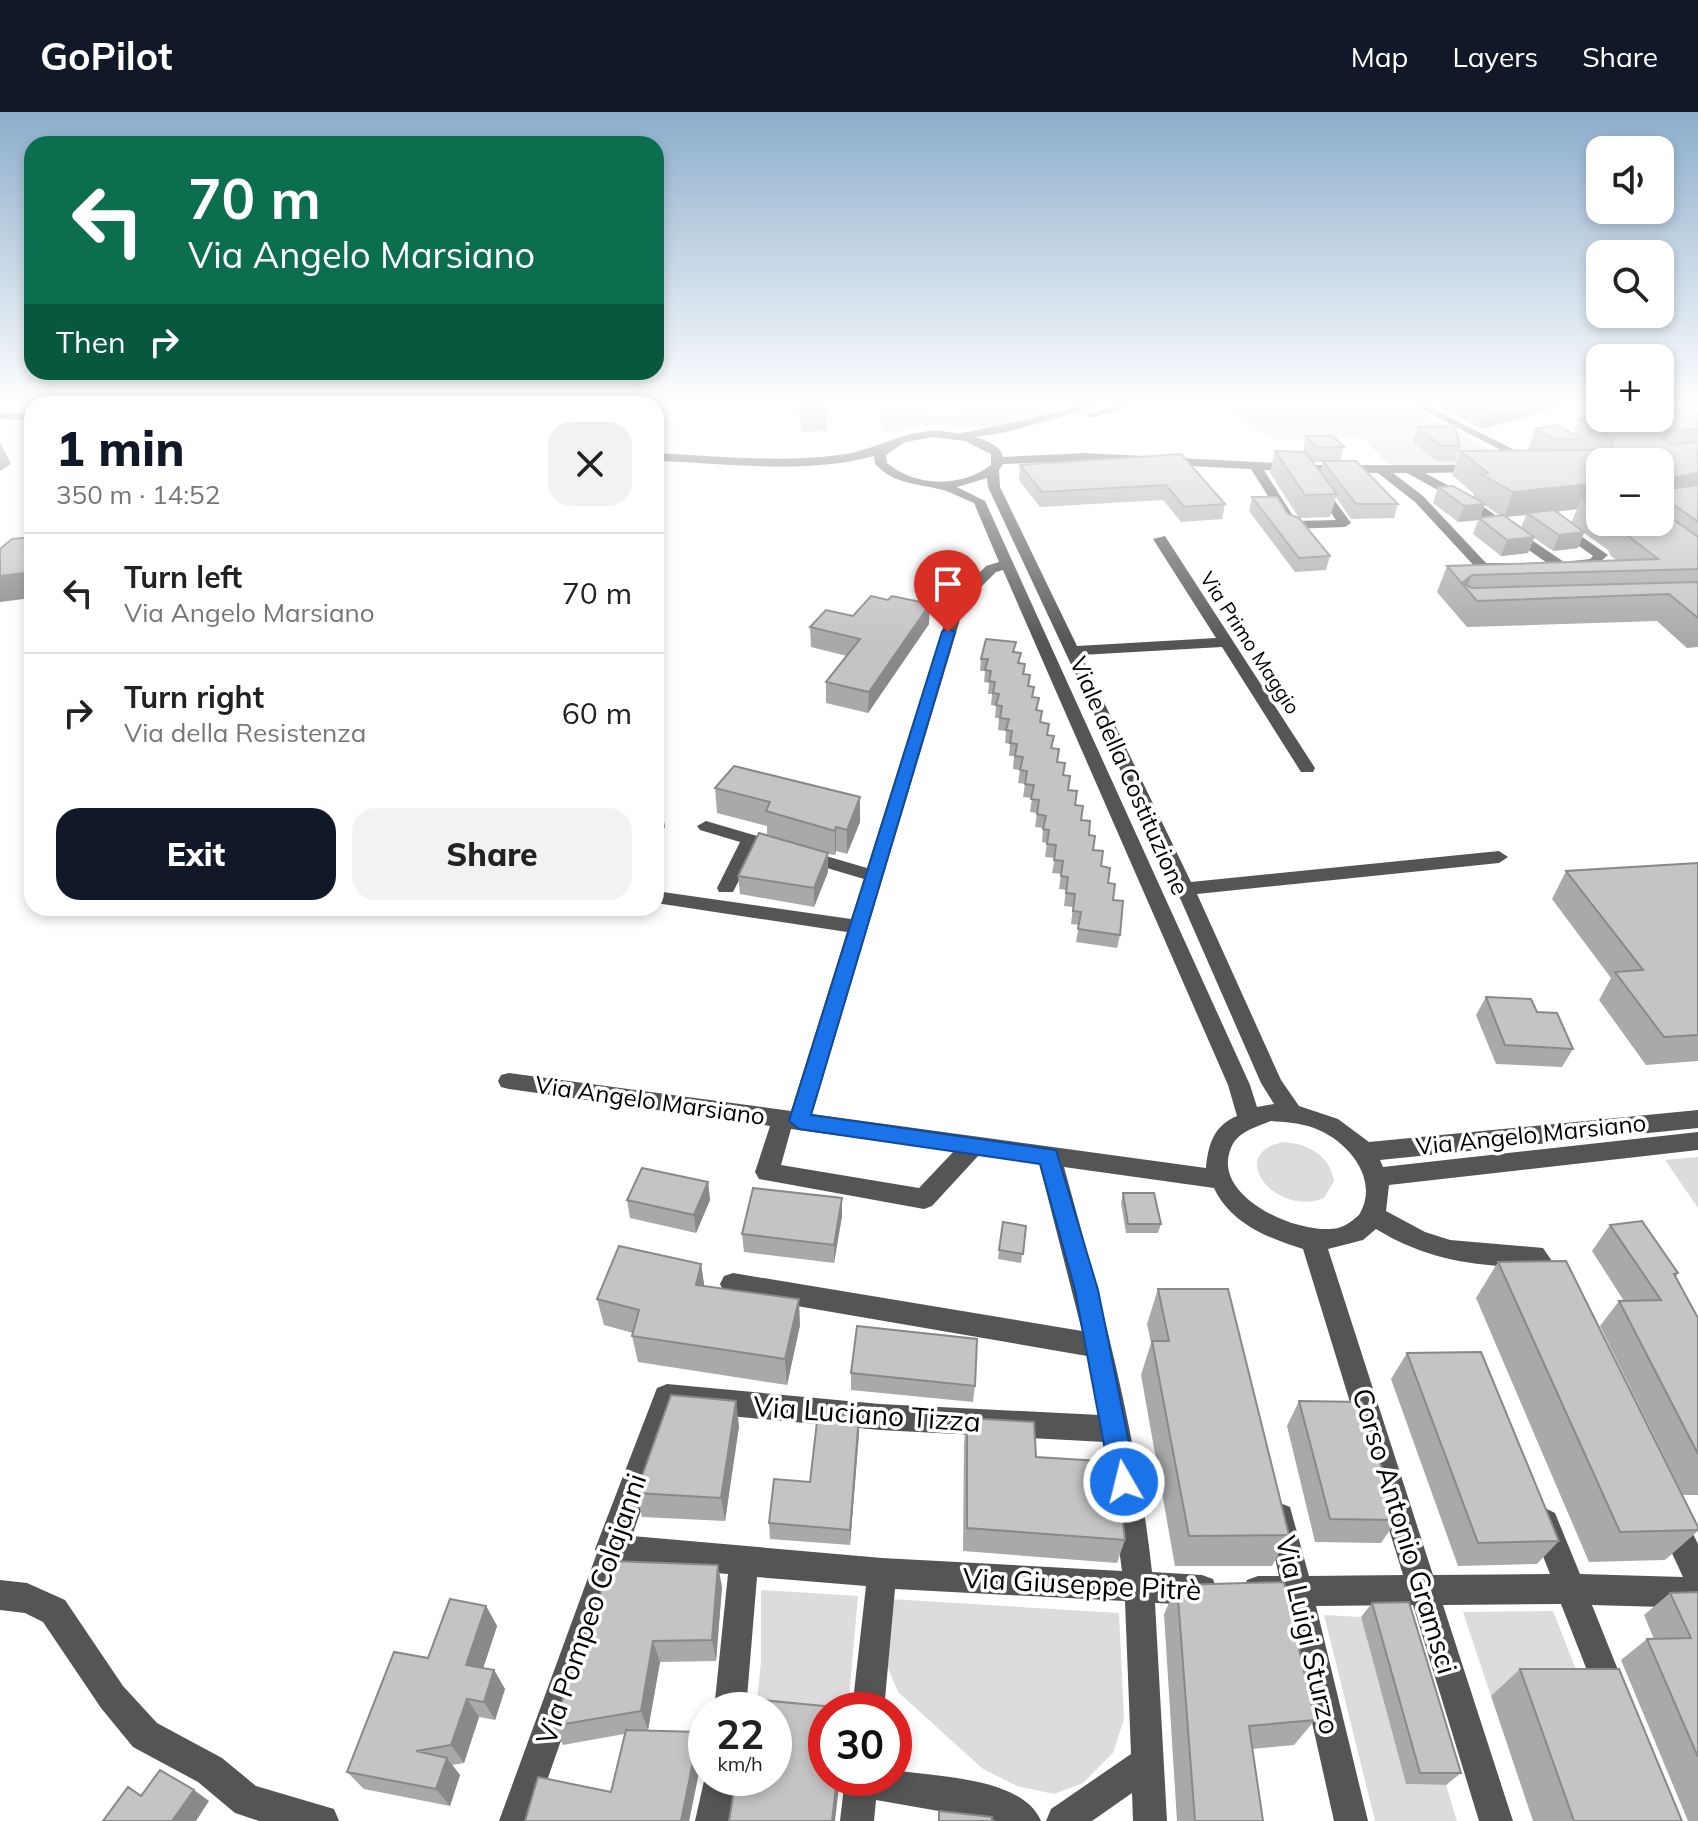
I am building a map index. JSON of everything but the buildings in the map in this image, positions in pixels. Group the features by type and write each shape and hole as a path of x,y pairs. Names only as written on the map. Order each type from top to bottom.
{"street":[{"name":"Viale della Costituzione","path":"936,483 979,501 1059,674 1249,1117"},
{"name":"Viale della Costituzione","path":"994,483 1185,889 1272,1083 1291,1112"},
{"path":"1266,483 1292,525 1345,523 1315,483"},
{"path":"1400,483 1462,529 1483,567 1594,563 1601,555 1539,520"},
{"path":"1432,483 1558,564"},
{"path":"1462,529 1576,516"},
{"name":"Via Primo Maggio","path":"1160,539 1307,768"},
{"path":"974,1145 924,1199 767,1172 791,1120 858,927 958,602 991,569 1007,564"},
{"path":"1073,651 1225,642"},
{"path":"706,826 874,876"},
{"path":"726,888 751,839"},
{"path":"1185,889 1499,857"},
{"path":"664,898 858,927"},
{"name":"Via Angelo Marsiano","path":"509,1081 1219,1179"},
{"path":"1291,1112 1332,1126 1364,1152 1377,1177 1380,1197 1374,1216 1360,1230 1338,1239 1313,1241 1289,1237 1255,1221 1229,1197 1219,1179 1216,1159 1220,1141 1232,1127 1249,1117 1291,1112"},
{"name":"Via Angelo Marsiano","path":"1364,1152 1698,1119"},
{"name":"Via Angelo Marsiano","path":"1377,1177 1698,1141"},
{"path":"1049,1156 1099,1346 1116,1429 1139,1589 1150,1821"},
{"path":"1374,1216 1415,1241 1455,1255 1534,1256 1572,1308"},
{"name":"Corso Antonio Gramsci","path":"1313,1241 1496,1821"},
{"path":"733,1284 1099,1346"},
{"name":"Via Luciano Tizza","path":"667,1397 880,1417 1116,1429"},
{"name":"Via Pompeo Colajanni","path":"516,1821 610,1549 667,1397"},
{"name":"Via Luigi Sturzo","path":"1274,1490 1351,1821"},
{"path":"1532,1490 1622,1719"},
{"path":"1658,1492 1698,1577"},
{"name":"Via Giuseppe Pitrè","path":"610,1549 882,1573 1139,1589 1300,1592 1570,1589 1698,1593"},
{"path":"732,1692 744,1561"},
{"path":"870,1692 882,1573"},
{"path":"0,1595 27,1598 54,1611 112,1697 145,1735 210,1770 247,1801 322,1821"},
{"path":"1063,1821 1147,1762"},
{"path":"912,1789 1001,1804 1024,1821"},
{"path":"712,1821 717,1796"},
{"path":"857,1821 859,1796"}],"shaded area":[{"path":"1284,1142 1309,1148 1328,1164 1334,1181 1324,1198 1306,1202 1289,1199 1274,1192 1264,1182 1258,1170 1258,1158 1267,1148"},
{"path":"1698,1157 1698,1208 1665,1160"},
{"path":"761,1590 858,1596 850,1692 808,1692 808,1710 792,1710 792,1692 758,1692"},
{"path":"891,1599 1119,1613 1124,1719 1113,1753 1083,1783 1054,1794 1017,1786 983,1769 912,1705 912,1692 898,1692 888,1668"},
{"path":"1553,1611 1586,1695 1491,1696 1463,1612"},
{"path":"1324,1615 1361,1617 1406,1784 1446,1785 1457,1821 1375,1821"}],"route":[{"path":"948,632 799,1121 1049,1156 1086,1290 1116,1429 1124,1482"}]}
